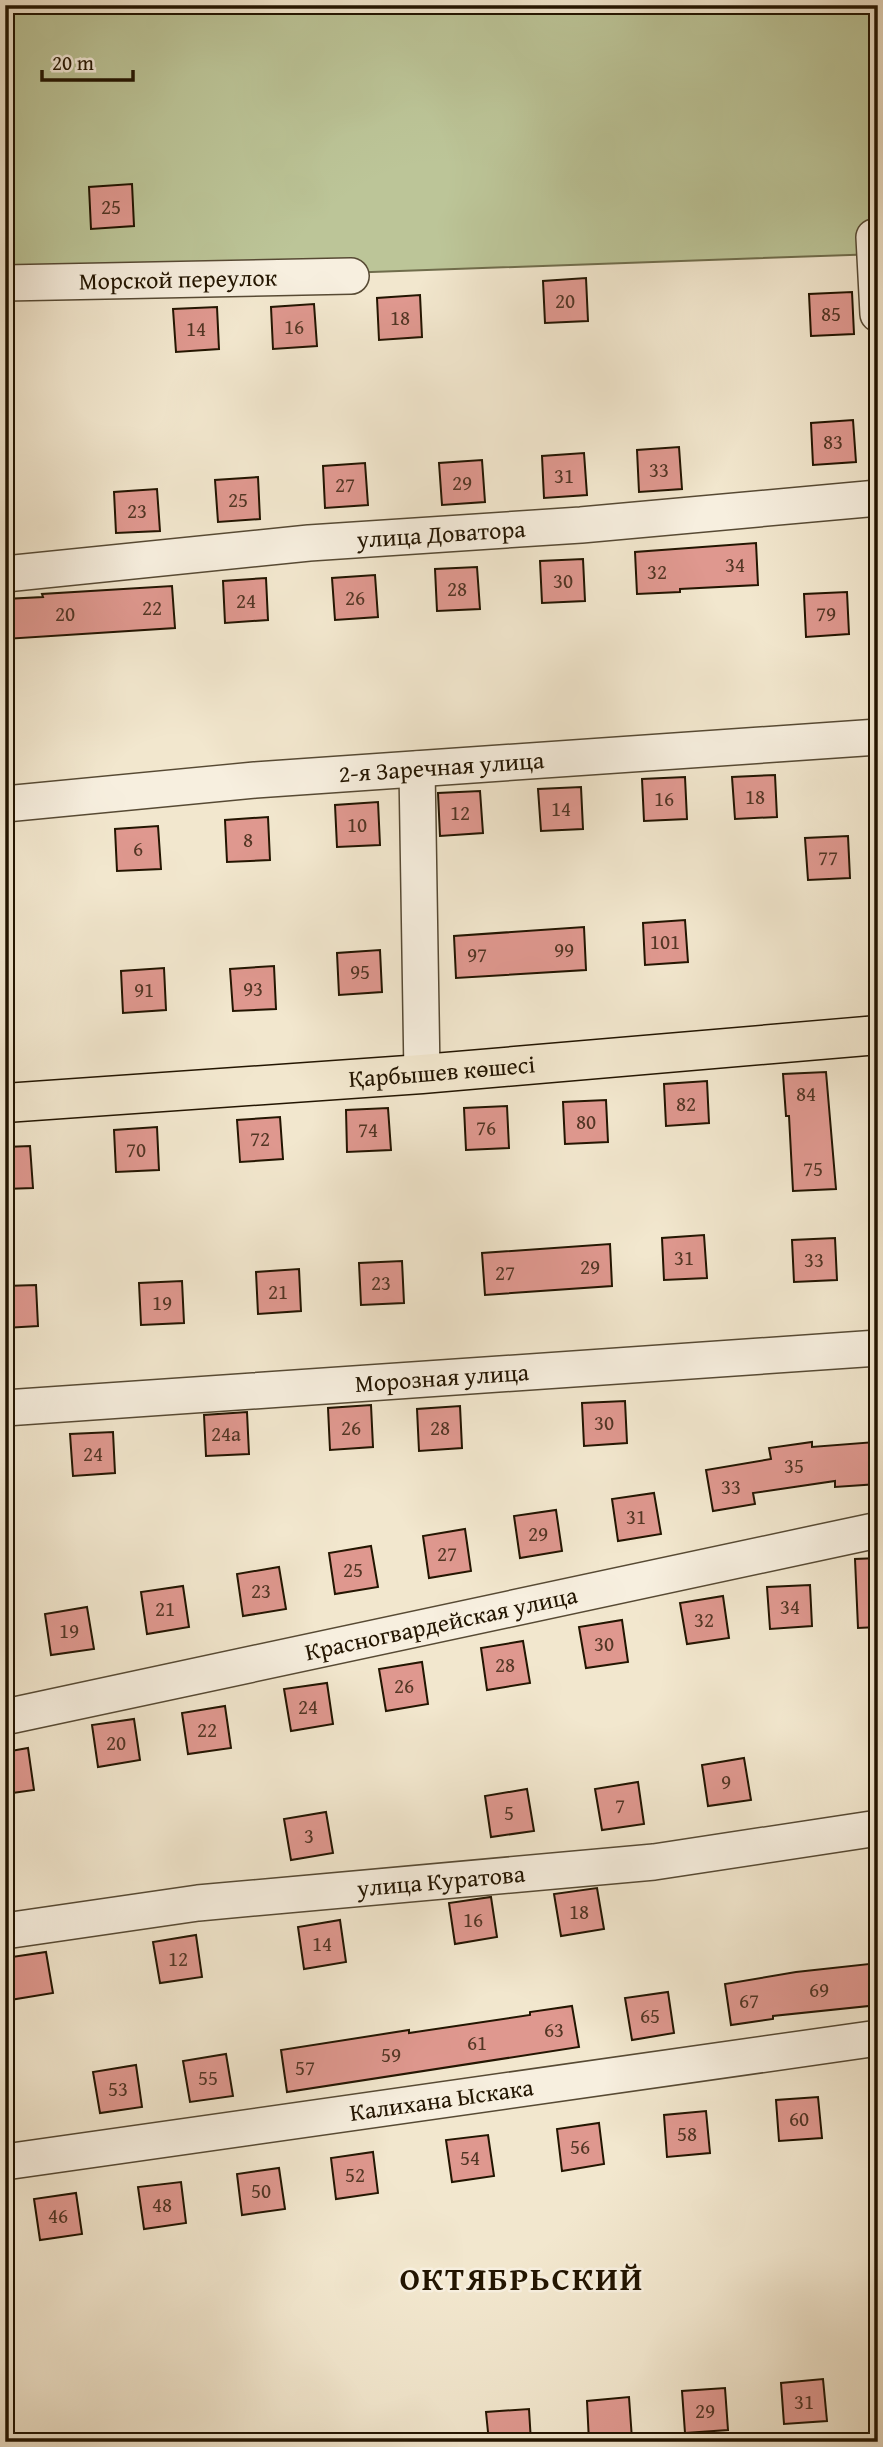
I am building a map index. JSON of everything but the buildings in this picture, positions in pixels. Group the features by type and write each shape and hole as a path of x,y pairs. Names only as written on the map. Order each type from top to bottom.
{"main road":[{"name":"Қарбышев көшесі","path":"5,1103 422,1074 878,1035"}],"street":[{"path":"874,237 878,314"},
{"name":"Морской переулок","path":"5,283 351,276"},
{"name":"улица Доватора","path":"5,575 309,543 581,525 878,498"},
{"name":"2-я Заречная улица","path":"5,804 255,780 878,737"},
{"path":"417,769 422,1074"},
{"name":"Морозная улица","path":"5,1408 878,1348"},
{"name":"Красногвардейская улица","path":"5,1717 878,1530"},
{"name":"улица Куратова","path":"5,1931 198,1903 654,1862 878,1828"},
{"name":"Калихана Ыскака","path":"5,2162 878,2038"}],"green space":[{"path":"5,5 878,5 878,254 5,285"}],"district":[{"name":"ОКТЯБРЬСКИЙ","path":"522,2279"}]}
